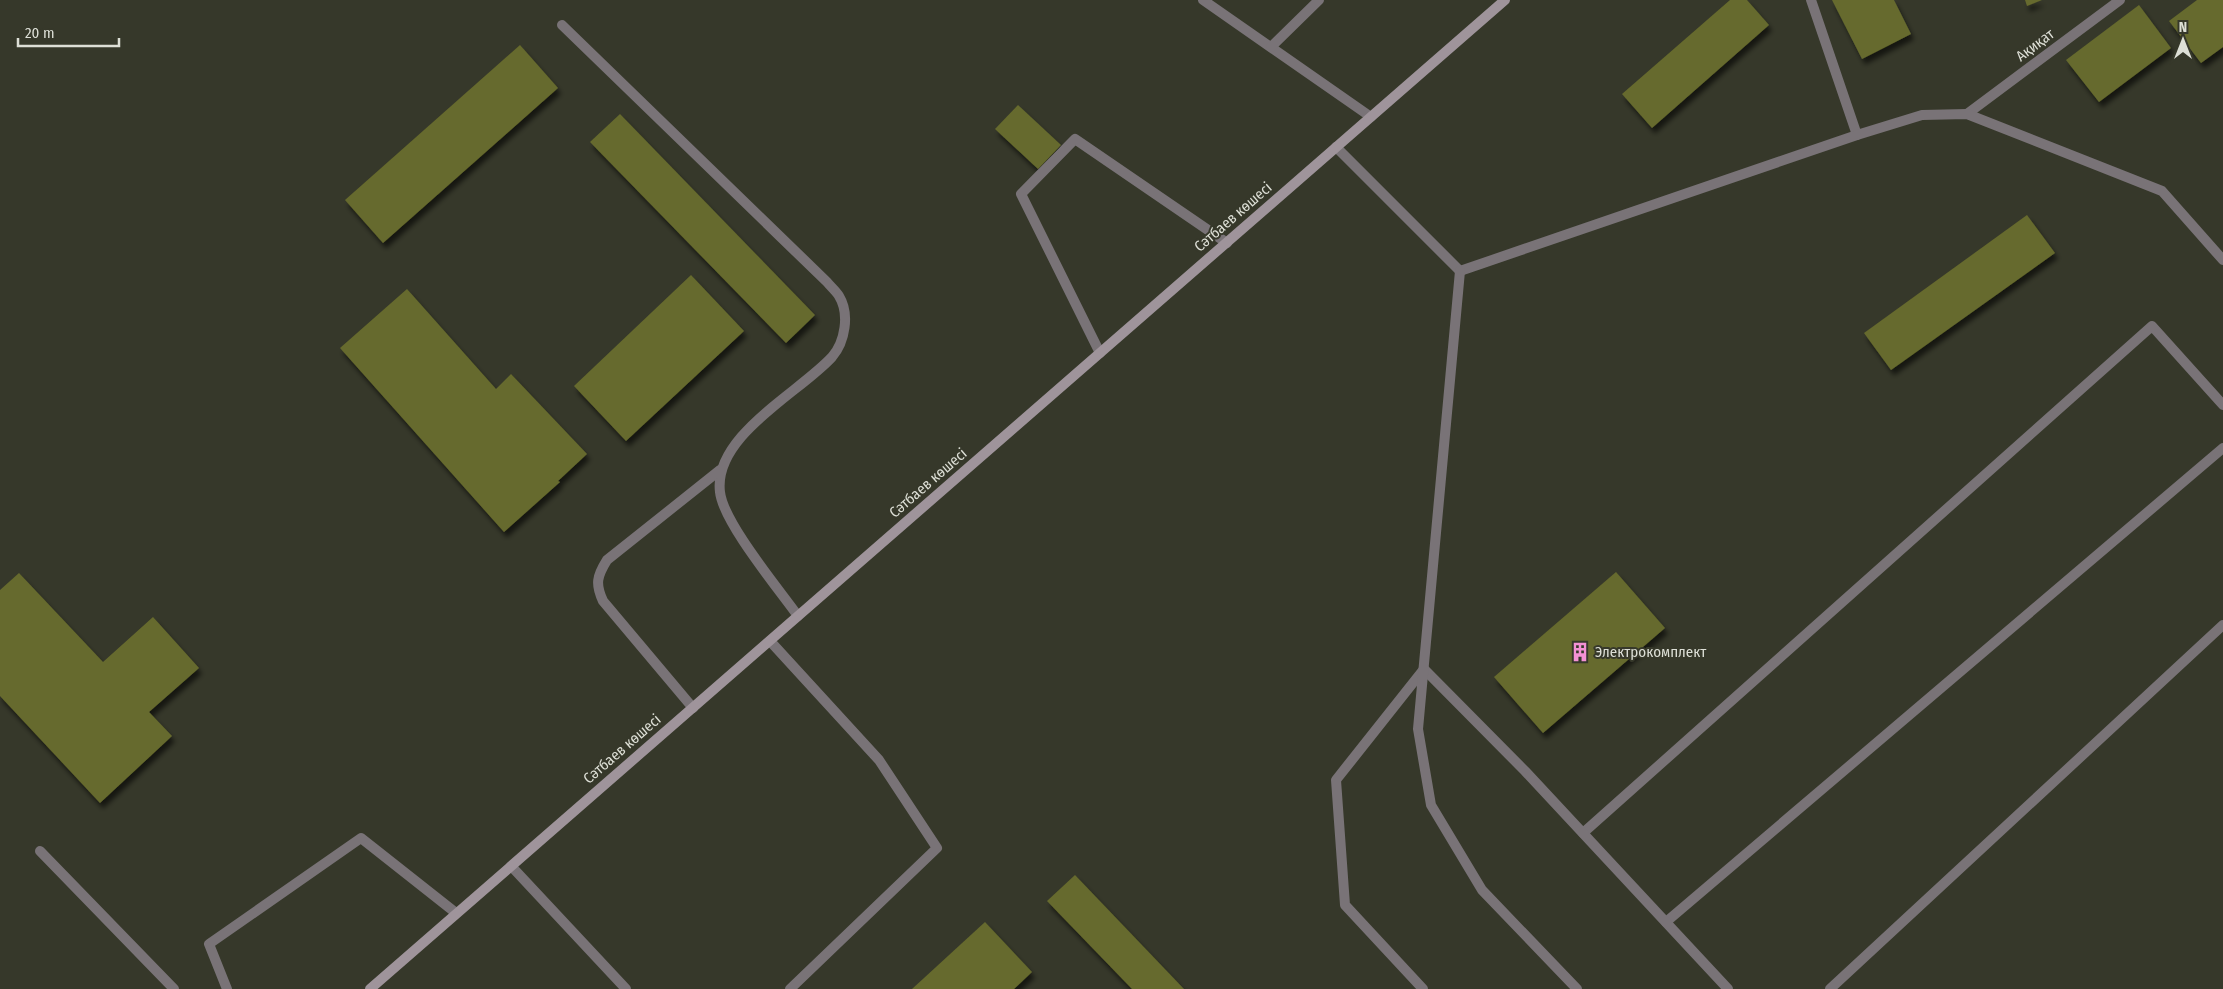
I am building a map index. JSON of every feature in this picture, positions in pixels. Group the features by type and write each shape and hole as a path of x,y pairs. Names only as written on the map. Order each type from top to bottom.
{"main road":[{"name":"Сәтбаев көшесі","path":"370,989 1505,0"}],"street":[{"path":"1203,0 1371,117"},
{"path":"1271,47 1319,0"},
{"path":"1811,0 1857,135"},
{"name":"Ақиқат","path":"1967,114 2120,0"},
{"path":"562,25 820,275 840,297 846,317 843,334 833,356 740,436 720,470 607,560 597,576 597,588 603,601 693,708"},
{"path":"1460,271 1857,135 1922,115 1967,114 2162,191 2223,260"},
{"path":"1100,353 1021,194 1075,139 1227,242"},
{"path":"1336,147 1460,271"},
{"path":"1460,271 1418,729 1430,805 1482,890 1577,989"},
{"path":"1583,833 2152,326 2223,405"},
{"path":"1666,922 2223,448"},
{"path":"720,470 720,492 726,515 798,616"},
{"path":"1830,989 2223,624"},
{"path":"770,641 879,760 937,848 790,989"},
{"path":"1424,669 1525,771 1728,989"},
{"path":"1423,989 1346,905 1336,780 1424,669"},
{"path":"227,989 209,944 361,838 456,913"},
{"path":"40,851 174,989"},
{"path":"511,866 626,989"}],"building":[{"path":"1730,0 1747,0 1769,25 1652,128 1622,94"},
{"path":"1832,0 1894,0 1911,34 1862,59"},
{"path":"2025,0 2042,0 2027,6"},
{"path":"2197,0 2223,0 2223,47 2201,63 2169,21"},
{"path":"2139,5 2171,48 2099,102 2066,60"},
{"path":"520,45 558,88 383,243 345,200"},
{"path":"1018,105 1061,145 1038,169 995,129"},
{"path":"620,114 815,315 786,343 590,142"},
{"path":"2027,215 2055,253 1891,370 1864,333"},
{"path":"691,275 744,331 626,441 574,386"},
{"path":"407,289 496,389 511,374 587,454 558,481 560,482 504,532 340,348"},
{"name":"Электрокомплект","path":"1616,572 1665,628 1543,733 1494,677"},
{"path":"19,573 103,662 153,617 199,668 149,712 172,736 100,803 0,696 0,590"},
{"path":"1075,875 1184,989 1132,989 1047,901"},
{"path":"985,922 1032,972 1014,989 912,989"}],"place":[{"name":"Электрокомплект","path":"1580,652"}]}
